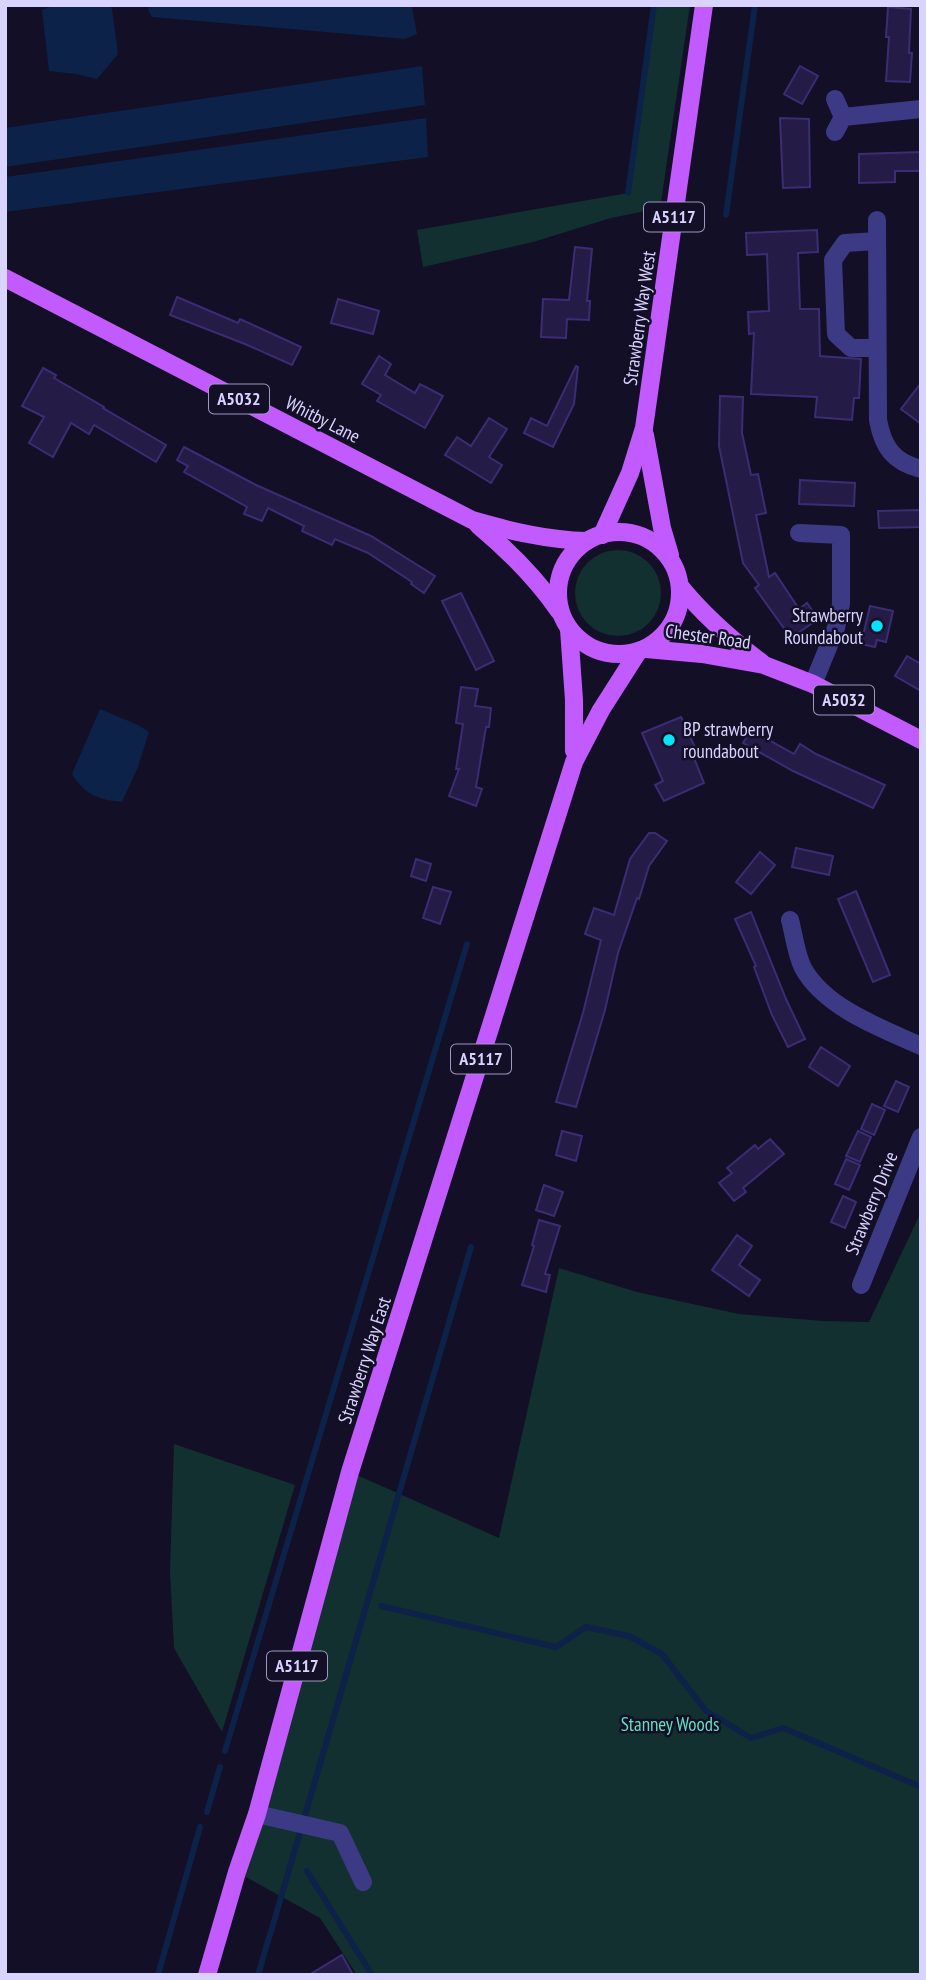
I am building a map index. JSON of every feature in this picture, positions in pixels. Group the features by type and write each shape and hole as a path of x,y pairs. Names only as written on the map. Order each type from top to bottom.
{"main road":[{"name":"Strawberry Way West","path":"594,538 616,507 644,428 704,5"},
{"name":"Whitby Lane","path":"5,278 472,520 561,541 594,538"},
{"name":"Strawberry Way West","path":"644,428 650,471 672,562"},
{"name":"Whitby Lane","path":"472,520 541,585 565,621"},
{"name":"A5117","path":"565,621 558,593 561,573 572,555 594,538 622,532 642,536 659,547 672,562 680,586 680,605 673,623 662,638 642,650"},
{"name":"Chester Road","path":"680,586 724,633 765,665"},
{"path":"565,621 583,643 600,652 619,655 642,650"},
{"name":"Strawberry Way East","path":"565,621 574,700 574,762"},
{"name":"Strawberry Way East","path":"207,1975 257,1814 350,1472 574,762 601,710 642,650"},
{"name":"Chester Road","path":"642,650 702,654 765,665 813,684 921,740"}],"street":[{"path":"835,99 839,124 921,109"},
{"path":"877,220 878,420 881,439 890,452 902,462 921,469"},
{"path":"877,241 845,243 833,260 836,334 851,348 877,348"},
{"path":"799,533 841,535 841,604 836,628 813,684"},
{"path":"790,920 802,966 815,985 857,1016 921,1046"},
{"name":"Strawberry Drive","path":"861,1284 921,1137"},
{"path":"257,1814 340,1833 363,1882"}],"green space":[{"path":"654,5 690,5 661,202 641,212 611,218 533,242 423,267 417,230 628,193"},
{"path":"618,550 642,557 654,569 661,593 654,617 642,629 618,636 594,629 582,617 575,593 582,569 594,557"},
{"name":"Stanney Woods","path":"921,1212 921,1975 357,1975 320,1918 237,1872 350,1472 499,1538 559,1268 637,1292 739,1314 869,1322"},
{"path":"174,1444 295,1485 222,1732 174,1648 170,1571"}],"water":[{"path":"55,5 110,5 118,54 97,79 49,71 42,10"},
{"path":"149,5 412,7 417,34 405,39 152,17 148,10"},
{"path":"422,66 425,105 5,167 5,128"},
{"path":"426,118 428,157 5,212 5,177"},
{"path":"100,709 149,732 138,767 122,802 106,800 87,792 72,774"}],"building":[{"path":"888,7 911,9 910,82 886,81"},
{"path":"800,66 818,76 802,104 784,94"},
{"path":"780,118 809,119 810,187 783,188"},
{"path":"921,152 921,171 895,171 895,182 859,183 859,154"},
{"path":"817,230 818,252 798,253 800,309 819,309 820,356 861,359 859,398 854,398 852,420 815,417 817,397 751,394 754,333 749,334 748,312 769,311 767,254 747,255 746,233"},
{"path":"575,247 592,249 587,301 590,301 589,320 567,319 566,338 541,337 543,299 569,300"},
{"path":"177,297 238,323 240,319 301,347 292,365 170,315"},
{"path":"338,299 379,311 373,334 331,323"},
{"path":"379,356 391,364 385,375 415,393 420,384 443,396 425,428 377,401 381,395 362,384"},
{"path":"576,366 574,404 553,447 524,433 531,418 547,426"},
{"path":"43,368 56,375 54,378 166,445 156,462 94,425 89,434 71,423 53,457 29,443 44,417 22,406"},
{"path":"921,383 921,424 901,409"},
{"path":"720,396 743,397 742,433 751,475 758,474 766,513 756,515 769,577 775,573 799,609 807,603 818,619 791,638 755,588 759,585 743,563 719,446"},
{"path":"489,418 507,429 489,457 502,465 491,483 445,455 457,437 471,446"},
{"path":"184,447 256,485 371,536 435,576 424,593 368,553 335,539 332,545 302,531 304,526 268,508 262,521 244,514 247,507 184,472 188,466 177,460"},
{"path":"800,480 855,483 854,506 799,504"},
{"path":"920,510 921,527 879,528 878,511"},
{"path":"461,593 494,661 476,670 442,601"},
{"name":"Strawberry Roundabout","path":"870,606 893,611 886,642 877,640 875,647 861,644"},
{"path":"907,656 921,664 921,691 895,676"},
{"path":"461,687 478,689 475,706 491,708 476,787 482,789 476,806 449,796 459,769 456,769 463,724 456,723"},
{"path":"681,717 699,756 694,758 704,783 664,801 655,785 663,781 642,733"},
{"path":"751,730 794,754 800,744 885,785 873,808 793,771 743,743"},
{"path":"649,833 655,833 667,841 649,866 618,953 605,1010 576,1107 556,1102 583,1013 601,940 585,934 594,908 614,915 630,859"},
{"path":"796,848 833,856 829,875 792,867"},
{"path":"760,852 775,865 751,894 736,882"},
{"path":"416,859 431,864 426,881 411,876"},
{"path":"433,887 451,892 440,924 423,918"},
{"path":"856,891 890,975 873,982 838,899"},
{"path":"751,912 805,1039 788,1047 772,1015 754,967 756,966 735,919"},
{"path":"821,1047 850,1066 838,1086 809,1067"},
{"path":"896,1081 909,1087 898,1112 884,1106"},
{"path":"872,1104 885,1110 874,1135 861,1129"},
{"path":"562,1131 582,1136 576,1161 556,1155"},
{"path":"858,1131 871,1137 860,1162 846,1156"},
{"path":"770,1139 784,1154 743,1188 746,1192 734,1201 719,1183 732,1173 727,1168 755,1145 758,1149"},
{"path":"846,1159 860,1165 849,1190 835,1184"},
{"path":"544,1185 563,1192 554,1216 536,1210"},
{"path":"843,1196 856,1202 845,1228 831,1222"},
{"path":"539,1220 560,1226 545,1274 550,1275 546,1292 522,1285"},
{"path":"737,1235 752,1246 739,1265 760,1280 749,1296 712,1270"},
{"path":"342,1955 353,1975 309,1975"}],"waterway":[{"path":"628,193 654,5"},
{"path":"726,215 755,5"},
{"path":"225,1751 467,944"},
{"path":"270,1935 471,1247"},
{"path":"381,1606 556,1647 586,1627 629,1636 662,1654 706,1711 751,1738 783,1728 921,1787"},
{"path":"207,1812 220,1767"},
{"path":"158,1975 200,1827"},
{"path":"307,1871 372,1975"},
{"path":"258,1975 270,1934"}],"place":[{"name":"Strawberry Roundabout","path":"877,626"},
{"name":"BP strawberry roundabout","path":"669,740"}]}
